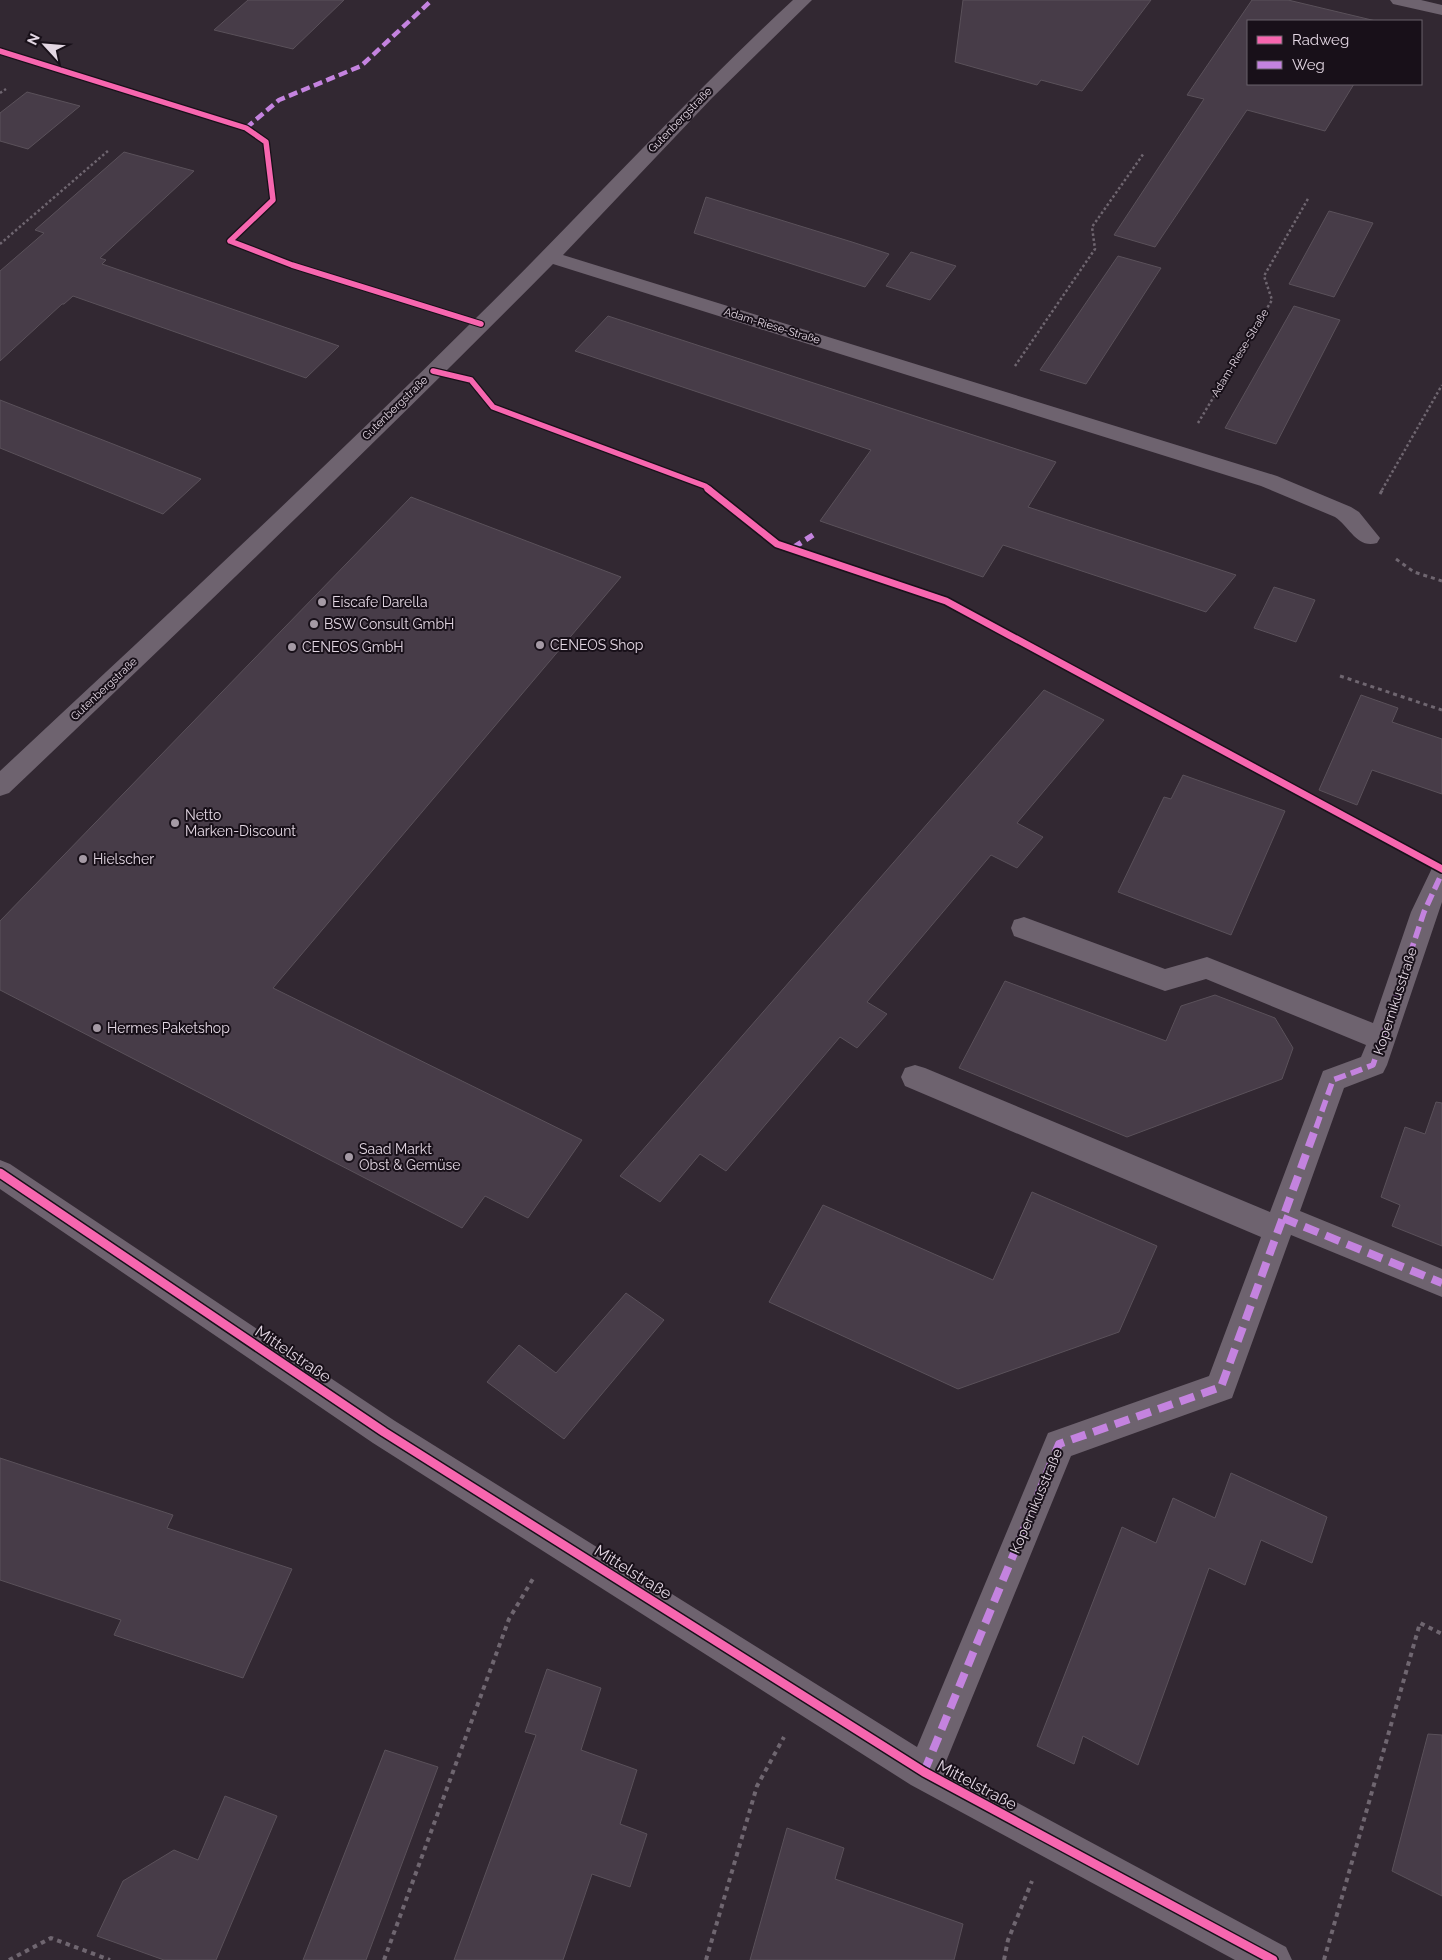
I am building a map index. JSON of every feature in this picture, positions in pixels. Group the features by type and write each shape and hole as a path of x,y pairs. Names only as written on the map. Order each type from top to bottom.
{"street":[{"name":"Gutenbergstraße","path":"0,786 195,604 550,257 743,54 803,0"},
{"path":"1398,0 1442,10"},
{"name":"Adam-Riese-Straße","path":"550,257 1269,481 1318,500 1351,517 1365,533"},
{"name":"Kopernikusstraße","path":"924,1772 1059,1444 1220,1387 1333,1080 1373,1065 1424,912 1442,873"},
{"path":"1024,928 1165,980 1207,968 1382,1039"},
{"path":"916,1077 1280,1224 1442,1283"},
{"name":"Mittelstraße","path":"0,1173 384,1432 924,1772 1273,1960"}],"path":[{"path":"0,93 6,89"},
{"path":"0,244 109,150"},
{"path":"995,396 1095,249 1092,227 1144,153"},
{"path":"1442,385 1365,533 1414,572 1442,581"},
{"path":"1340,676 1442,710"},
{"path":"384,1960 509,1619 556,1540"},
{"path":"1324,1960 1420,1623 1442,1634"},
{"path":"706,1960 757,1786 806,1698"},
{"path":"1004,1960 1008,1940 1048,1839"},
{"path":"9,1960 51,1938 110,1960"}],"building":[{"path":"248,0 344,0 293,49 214,30"},
{"path":"963,0 1151,0 1082,91 1041,80 1037,85 955,62"},
{"path":"1252,0 1288,0 1372,20 1247,20 1247,85 1353,85 1325,131 1247,110 1155,247 1114,235 1204,99 1187,95"},
{"path":"27,92 80,106 28,149 0,141 0,113"},
{"path":"124,152 194,171 100,258 106,260 102,264 339,346 306,378 73,296 0,361 0,271 44,233 35,230"},
{"path":"706,197 889,254 865,287 694,233"},
{"path":"1329,211 1373,223 1334,297 1289,284"},
{"path":"911,252 956,266 930,300 886,286"},
{"path":"1118,256 1161,268 1086,384 1040,370"},
{"path":"1294,306 1340,320 1276,444 1225,428"},
{"path":"608,316 1056,462 1028,507 1236,575 1206,612 1003,545 983,577 820,521 871,450 575,351"},
{"path":"0,400 201,479 163,514 0,448"},
{"path":"411,497 621,577 273,988 582,1140 528,1218 485,1196 462,1228 0,990 0,921"},
{"path":"1274,587 1315,600 1296,642 1254,628"},
{"path":"1044,690 1104,720 1017,823 1043,837 1017,868 991,855 867,1002 887,1014 857,1048 840,1037 726,1171 700,1154 660,1202 620,1176"},
{"path":"1361,695 1398,708 1392,722 1442,739 1442,794 1372,770 1357,805 1319,790"},
{"path":"1183,775 1285,811 1231,935 1118,892 1164,797 1171,799"},
{"path":"1005,981 1166,1041 1181,1006 1215,995 1275,1018 1293,1048 1282,1079 1127,1137 959,1068"},
{"path":"1436,1102 1442,1103 1442,1246 1392,1226 1400,1205 1381,1197 1405,1127 1425,1134"},
{"path":"1032,1192 1157,1246 1119,1332 958,1389 769,1302 823,1205 993,1280"},
{"path":"626,1293 664,1320 564,1439 487,1382 519,1345 556,1373"},
{"path":"0,1458 173,1515 167,1528 292,1569 243,1678 114,1635 121,1620 0,1580"},
{"path":"1231,1473 1327,1517 1312,1563 1261,1540 1245,1585 1209,1568 1138,1765 1083,1736 1074,1764 1037,1746 1122,1527 1156,1543 1173,1498 1215,1518"},
{"path":"547,1669 601,1688 581,1750 637,1770 620,1824 647,1834 630,1887 592,1874 563,1960 454,1960 536,1735 525,1732"},
{"path":"1428,1734 1442,1735 1442,1896 1392,1871"},
{"path":"385,1750 438,1767 366,1960 303,1960"},
{"path":"225,1796 277,1816 216,1960 164,1960 97,1936 123,1881 174,1850 198,1860"},
{"path":"787,1828 844,1848 835,1879 963,1924 954,1960 750,1960"}],"marked path":[{"path":"246,128 279,100 361,66 432,0"},
{"path":"791,549 813,535"},
{"path":"924,1772 1059,1444 1221,1387 1333,1080 1373,1065 1424,912 1442,873"},
{"path":"1283,1218 1442,1283"}],"cycle path":[{"path":"0,51 246,128 266,142 273,200 230,241 292,265 419,303 481,324"},
{"path":"433,371 471,380 493,407 705,486 777,544 946,601 1442,869"},
{"path":"0,1173 384,1432 924,1772 1273,1960"}],"place":[{"name":"Eiscafe Darella","path":"322,602"},
{"name":"BSW Consult GmbH","path":"314,624"},
{"name":"CENEOS Shop","path":"540,645"},
{"name":"CENEOS GmbH","path":"292,647"},
{"name":"Netto Marken-Discount","path":"175,823"},
{"name":"Hielscher","path":"83,859"},
{"name":"Hermes Paketshop","path":"97,1028"},
{"name":"Saad Markt Obst & Gemüse","path":"349,1157"}]}
